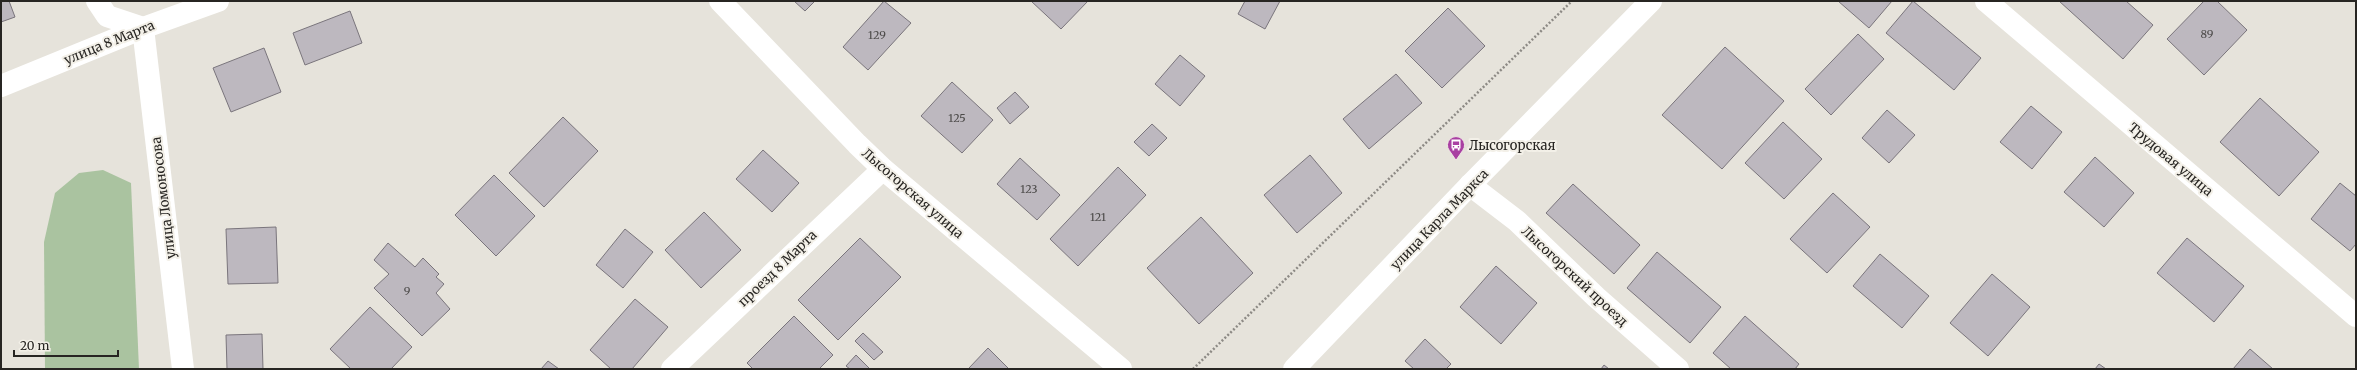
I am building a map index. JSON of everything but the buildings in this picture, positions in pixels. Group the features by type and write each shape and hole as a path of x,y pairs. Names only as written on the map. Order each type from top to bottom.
{"street":[{"path":"97,1 107,16 143,28"},
{"name":"улица 8 Марта","path":"1,86 143,28 217,1"},
{"name":"Лысогорская улица","path":"720,1 857,144 883,168 1121,369"},
{"name":"улица Карла Маркса","path":"1294,369 1470,185 1651,1"},
{"name":"Трудовая улица","path":"1986,1 2356,316"},
{"name":"улица Ломоносова","path":"143,28 183,369"},
{"name":"проезд 8 Марта","path":"672,369 883,168"},
{"name":"Лысогорский проезд","path":"1470,185 1517,221 1596,297 1678,369"}],"path":[{"path":"1193,369 1572,1"}],"green space":[{"path":"103,170 131,183 139,369 45,369 44,242 55,193 79,173"}],"place":[{"name":"Лысогорская","path":"1456,160"}]}
